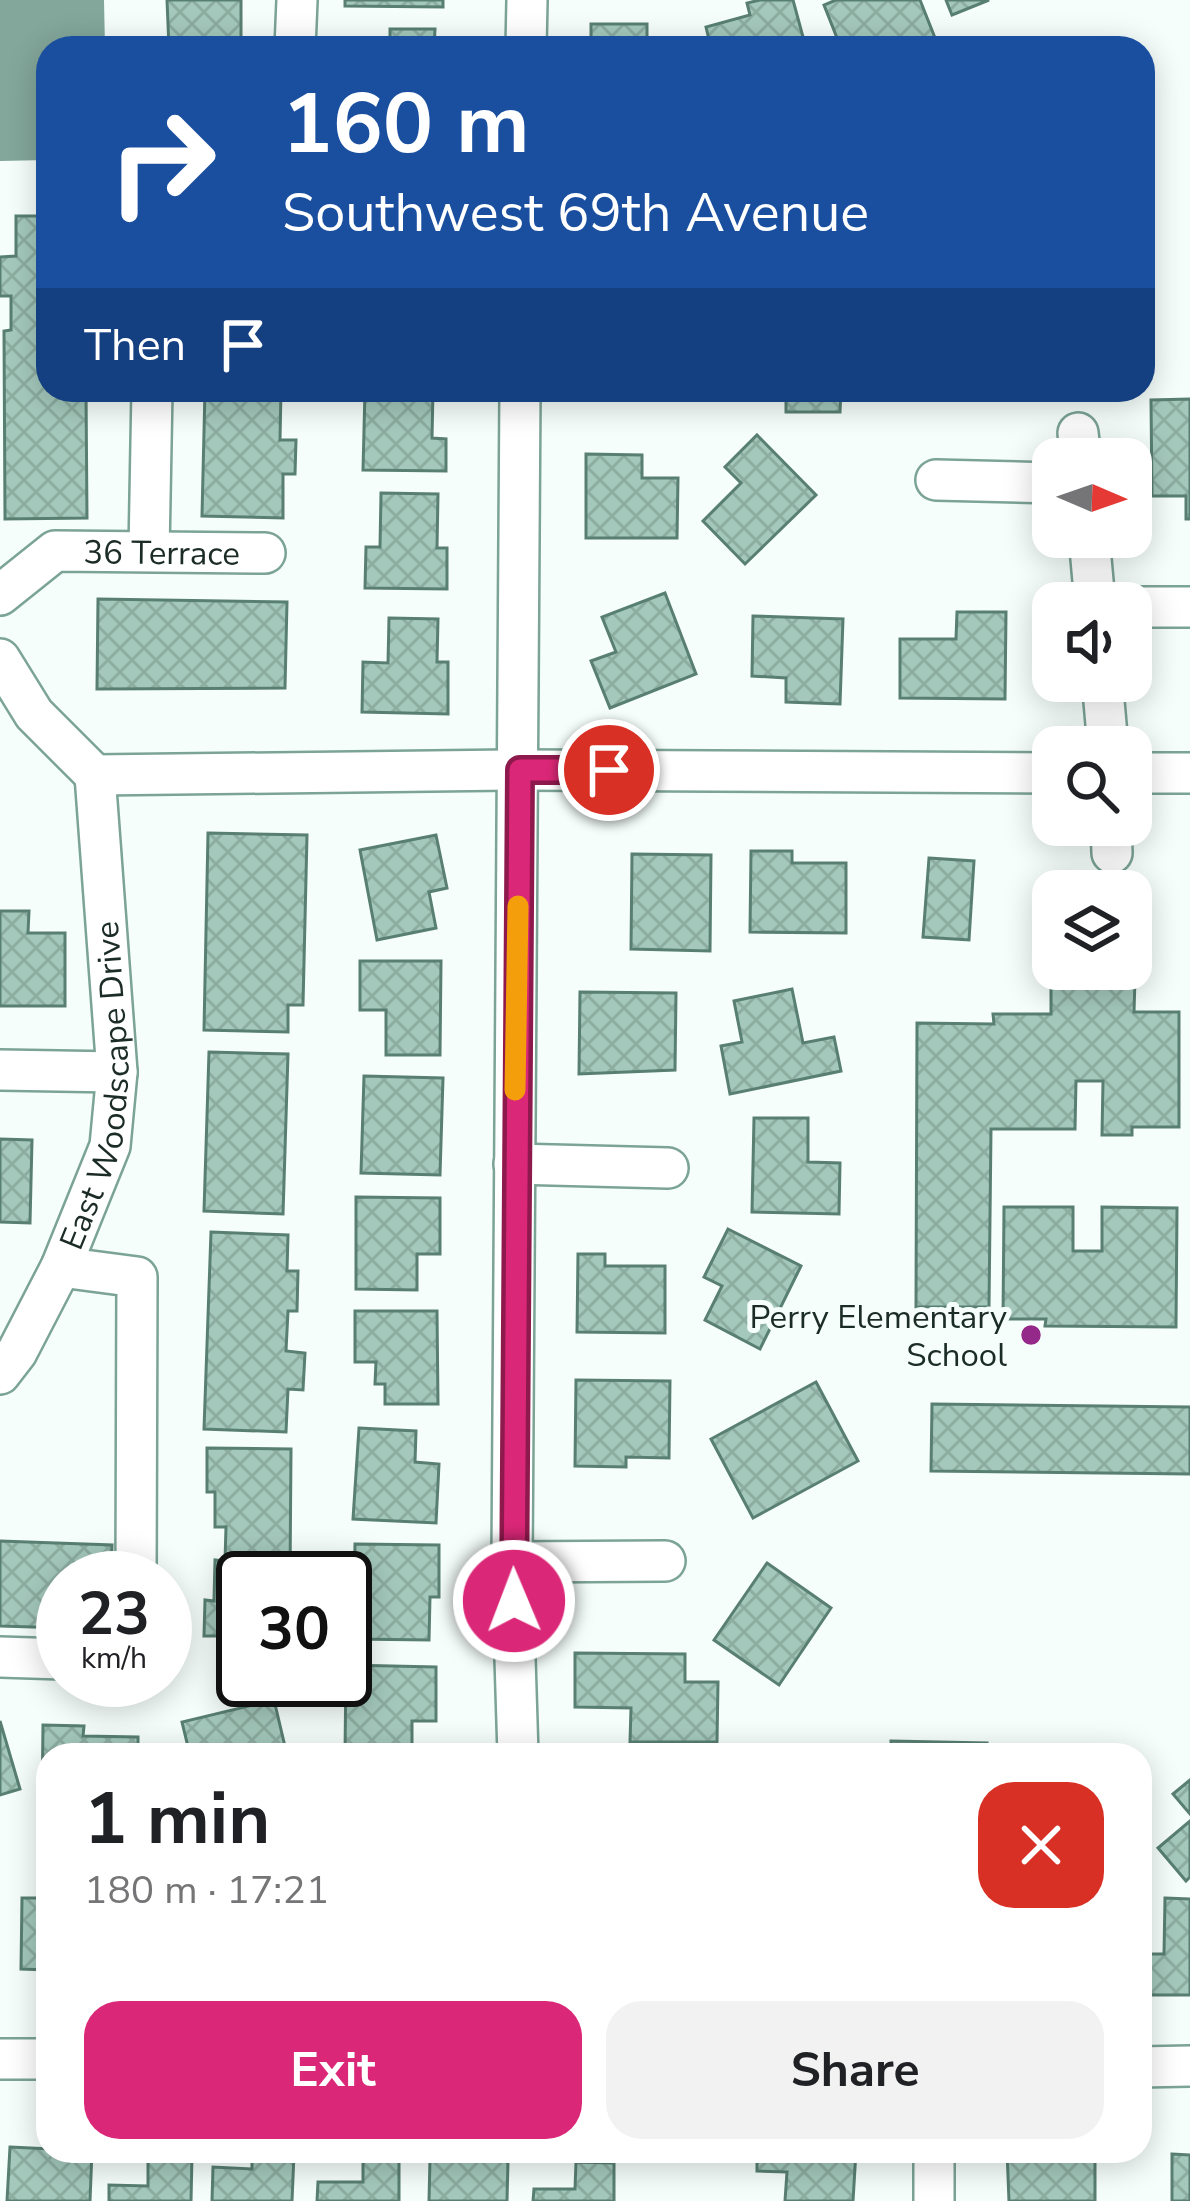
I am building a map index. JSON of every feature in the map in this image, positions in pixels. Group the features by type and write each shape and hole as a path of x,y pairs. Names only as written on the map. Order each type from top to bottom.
{"street":[{"path":"296,36 297,0"},
{"path":"526,36 527,0"},
{"path":"149,551 152,402"},
{"path":"518,1743 512,1562 520,402"},
{"path":"936,480 1032,482"},
{"name":"36 Terrace","path":"0,595 55,551 265,553"},
{"path":"1152,608 1190,607"},
{"path":"0,659 17,718 95,775 520,770 1032,772"},
{"path":"1152,773 1190,773"},
{"name":"East Woodscape Drive","path":"0,1374 17,1352 61,1267 110,1146 117,1072 95,775"},
{"path":"0,1070 117,1072"},
{"path":"514,1164 668,1168"},
{"path":"61,1267 137,1277 136,1551"},
{"path":"512,1562 665,1561"},
{"path":"0,1657 36,1658"},
{"path":"0,2059 36,2059"},
{"path":"1152,2067 1190,2066"},
{"path":"934,2163 934,2201"}],"shaded area":[{"path":"0,0 104,0 105,36 36,36 36,160 0,161"}],"building":[{"path":"167,0 241,0 241,36 168,36"},
{"path":"345,0 443,0 443,7 345,6"},
{"path":"793,0 803,36 708,36 706,27 750,15 747,3"},
{"path":"836,0 920,0 934,36 836,36 824,5"},
{"path":"946,0 989,0 952,15"},
{"path":"591,24 647,24 647,36 591,36"},
{"path":"390,29 435,29 435,36 390,36"},
{"path":"16,216 36,216 36,402 86,402 87,518 5,519 4,331 11,330 11,296 0,296 0,257 16,256"},
{"path":"1190,399 1190,519 1186,519 1186,496 1152,496 1151,402"},
{"path":"205,402 281,402 280,440 296,440 295,474 283,474 283,518 202,516"},
{"path":"365,402 433,402 432,438 446,439 446,471 363,470"},
{"path":"786,402 840,402 840,412 786,412"},
{"path":"757,435 816,495 745,564 703,521 741,483 725,467"},
{"path":"586,454 642,455 642,478 678,478 677,538 586,538"},
{"path":"381,493 438,494 437,548 447,548 447,589 365,588 366,547 380,547"},
{"path":"665,593 696,674 610,708 591,661 616,652 602,617"},
{"path":"98,599 287,602 285,688 97,689"},
{"path":"957,612 1006,612 1005,699 900,698 900,639 956,639"},
{"path":"753,616 843,619 840,704 786,702 786,678 752,676"},
{"path":"389,618 438,619 437,662 448,662 448,714 362,712 363,662 388,663"},
{"path":"208,833 307,835 303,1005 288,1005 288,1032 204,1030"},
{"path":"436,835 447,888 429,892 436,928 377,940 360,850"},
{"path":"751,851 792,851 792,863 846,863 846,933 750,932"},
{"path":"632,854 711,855 710,951 631,949"},
{"path":"929,858 974,861 969,940 923,937"},
{"path":"0,911 29,911 28,933 65,933 65,1006 0,1006"},
{"path":"360,961 441,961 440,1055 386,1055 386,1010 360,1010"},
{"path":"792,989 803,1043 834,1037 841,1071 730,1094 721,1046 742,1042 734,1001"},
{"path":"1051,990 1135,990 1134,1012 1179,1012 1179,1127 1132,1127 1132,1135 1102,1135 1103,1081 1076,1081 1075,1129 991,1129 989,1307 916,1307 917,1023 994,1024 993,1014 1051,1014"},
{"path":"580,992 676,993 675,1070 579,1074"},
{"path":"209,1052 288,1054 283,1214 204,1211"},
{"path":"364,1076 443,1078 440,1175 361,1173"},
{"path":"754,1118 808,1118 808,1162 840,1163 839,1214 752,1212"},
{"path":"0,1139 32,1140 30,1223 0,1222"},
{"path":"356,1197 440,1198 440,1254 417,1254 417,1290 356,1289"},
{"path":"1004,1207 1073,1207 1073,1251 1102,1251 1102,1207 1177,1208 1176,1327 1045,1326 1046,1319 1003,1319"},
{"path":"728,1229 801,1266 760,1349 705,1320 722,1286 704,1277"},
{"path":"211,1232 288,1235 287,1271 298,1271 297,1311 288,1311 286,1351 305,1353 303,1390 288,1389 286,1432 204,1429"},
{"path":"578,1254 605,1254 605,1266 665,1266 665,1333 577,1332"},
{"path":"355,1311 437,1311 438,1404 385,1404 385,1384 375,1384 376,1362 355,1362"},
{"path":"576,1380 670,1381 669,1458 626,1457 626,1467 575,1466"},
{"path":"816,1382 858,1461 753,1518 711,1439"},
{"path":"932,1404 1190,1407 1190,1474 931,1471"},
{"path":"359,1428 416,1431 415,1462 439,1464 436,1523 353,1519"},
{"path":"207,1448 291,1449 290,1551 225,1551 226,1527 215,1527 215,1492 207,1492"},
{"path":"0,1541 112,1545 112,1551 36,1551 36,1627 0,1626"},
{"path":"355,1544 439,1545 439,1597 430,1597 429,1640 372,1639 372,1551 355,1551"},
{"path":"215,1560 216,1636 204,1636 205,1600 214,1601"},
{"path":"767,1563 831,1608 779,1685 714,1640"},
{"path":"575,1653 685,1654 685,1682 718,1682 717,1742 630,1742 631,1708 575,1707"},
{"path":"372,1666 436,1667 436,1721 412,1721 412,1743 345,1743 346,1707 372,1707"},
{"path":"245,1707 276,1707 284,1743 187,1743 182,1722"},
{"path":"0,1721 20,1789 0,1795"},
{"path":"43,1725 84,1726 83,1736 138,1737 138,1743 43,1743"},
{"path":"891,1741 987,1743 891,1743"},
{"path":"1190,1780 1190,1814 1173,1794"},
{"path":"1190,1821 1190,1877 1186,1881 1158,1848"},
{"path":"22,1898 36,1898 36,1970 21,1969"},
{"path":"1165,1898 1190,1899 1190,1995 1152,1995 1152,1954 1164,1954"},
{"path":"10,2147 36,2148 36,2163 92,2163 90,2201 7,2201"},
{"path":"1172,2154 1190,2155 1190,2201 1172,2201"},
{"path":"148,2163 192,2163 191,2201 109,2201 109,2185 148,2186"},
{"path":"252,2163 294,2163 292,2201 212,2201 213,2167 252,2169"},
{"path":"363,2163 399,2163 399,2201 317,2201 318,2182 363,2182"},
{"path":"430,2163 508,2163 507,2201 429,2201"},
{"path":"576,2163 614,2163 614,2201 533,2201 534,2189 575,2189"},
{"path":"757,2163 855,2163 853,2201 785,2201 787,2172 757,2171"},
{"path":"1007,2163 1095,2163 1095,2201 1009,2201"}],"slow traffic":[{"path":"515,1090 518,906"}],"place":[{"name":"Perry Elementary School","path":"1031,1335"}],"route":[{"path":"514,1601 520,770 609,770"}]}
